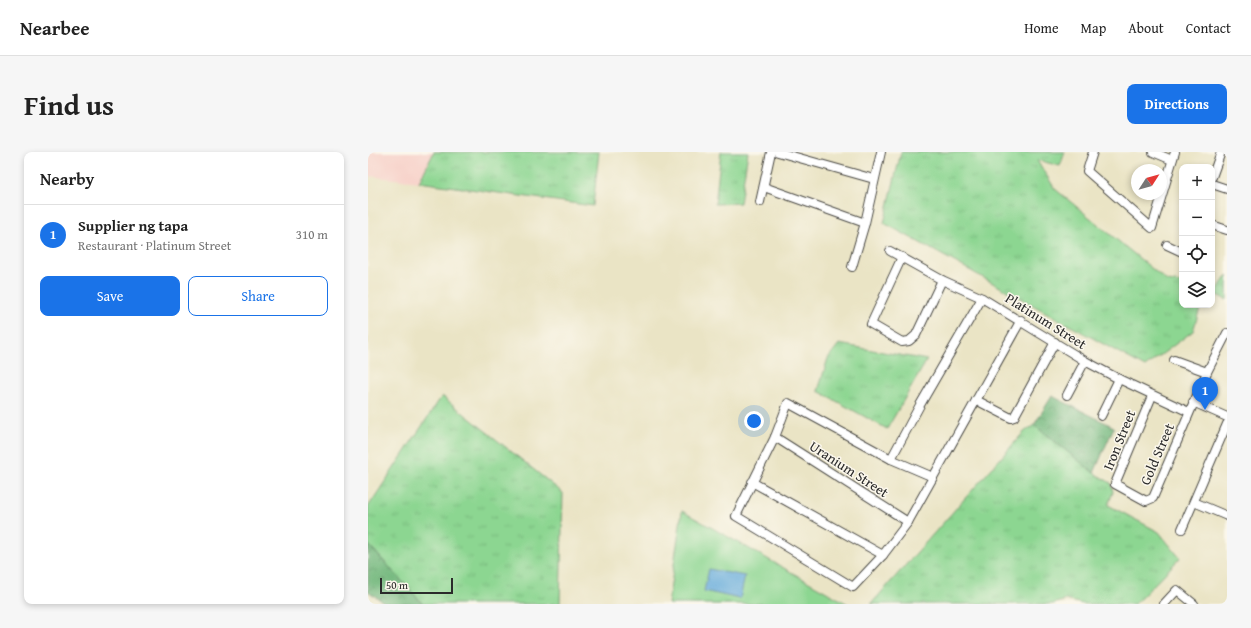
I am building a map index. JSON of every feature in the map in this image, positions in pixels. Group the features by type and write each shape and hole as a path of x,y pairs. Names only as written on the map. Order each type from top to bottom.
{"street":[{"path":"760,202 771,152"},
{"path":"778,152 874,179"},
{"path":"852,267 865,223 881,152"},
{"path":"1093,152 1087,171 1152,228 1173,156 1153,152"},
{"path":"1215,169 1221,152"},
{"path":"1215,185 1227,189"},
{"path":"764,187 865,223"},
{"path":"1215,226 1227,230"},
{"path":"1167,245 1179,251"},
{"name":"Platinum Street","path":"890,250 942,280 982,298 1021,320 1085,361 1118,379 1189,412"},
{"path":"902,257 871,324 902,342 909,341 916,335 942,280"},
{"path":"891,459 920,405 982,298"},
{"path":"933,477 891,459 788,403 775,436 736,516 853,587 883,555 908,522 1021,320"},
{"name":"Gold Street","path":"1146,501 1153,498 1193,402 1227,333"},
{"path":"976,400 1011,418 1014,417 1055,342"},
{"path":"1174,360 1207,372"},
{"path":"1067,395 1085,361"},
{"path":"1101,416 1118,379"},
{"name":"Iron Street","path":"1146,501 1115,485 1152,396"},
{"path":"1193,402 1227,417"},
{"path":"1182,529 1227,424"},
{"name":"Uranium Street","path":"775,436 908,522"},
{"path":"752,482 883,555"},
{"path":"1194,502 1227,516"},
{"path":"1164,604 1177,590 1194,604"}],"shaded area":[{"path":"368,152 434,152 419,182 368,176"}],"green space":[{"path":"434,152 599,152 593,206 419,182"},
{"path":"721,152 748,152 740,203 715,204"},
{"path":"901,152 1065,152 1060,166 1037,160 1055,189 1167,281 1179,283 1179,308 1200,308 1193,331 1145,367 884,223"},
{"path":"1227,275 1227,300 1215,294"},
{"path":"839,344 927,360 887,429 818,391 828,358"},
{"path":"442,396 563,493 560,604 423,604 368,544 368,507"},
{"path":"1052,396 1114,427 1094,473 1034,425"},
{"path":"1034,425 1094,473 1111,483 1113,492 1108,505 1159,532 1180,558 1135,604 1083,604 1066,600 1053,604 871,604 1024,432"},
{"path":"682,511 848,604 668,604"},
{"path":"368,544 423,604 386,604 368,591"}],"water":[{"path":"709,569 745,576 740,599 704,591"}],"place":[{"name":"Supplier ng tapa","path":"1205,410"}]}
